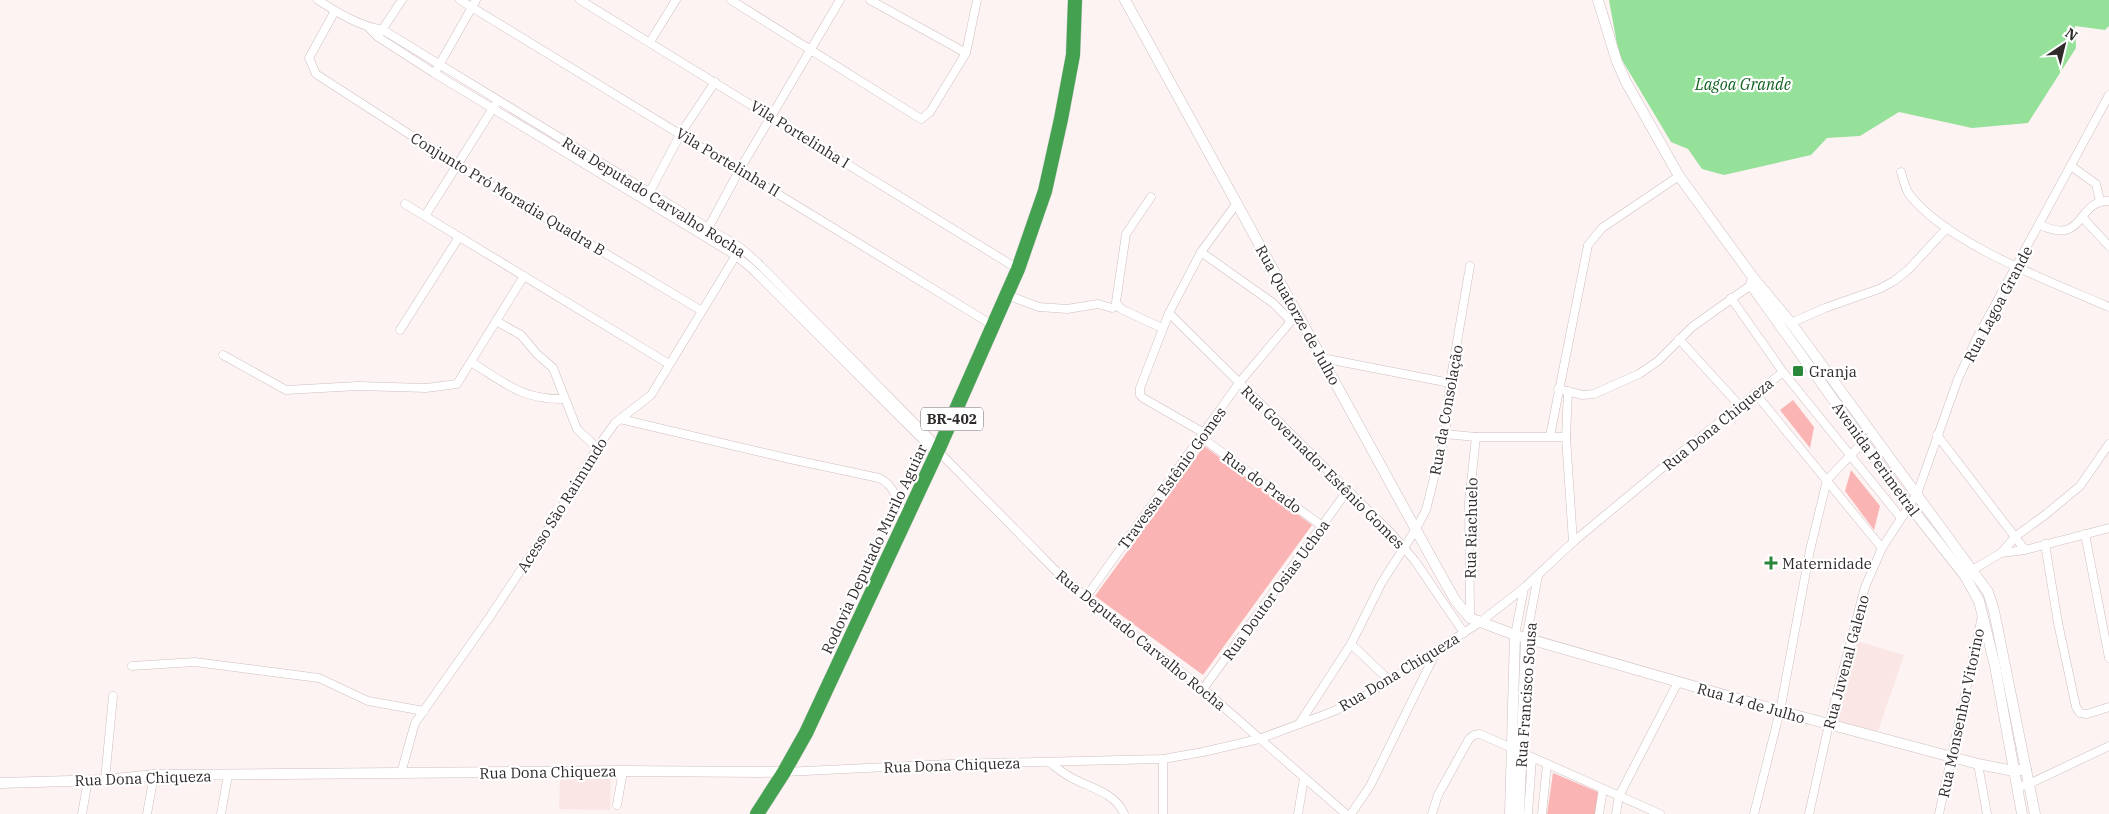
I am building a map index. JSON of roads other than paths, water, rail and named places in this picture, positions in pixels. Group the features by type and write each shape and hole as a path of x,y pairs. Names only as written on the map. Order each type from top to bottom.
{"highway":[{"name":"Rodovia Deputado Murilo Aguiar","path":"757,814 806,733 905,522 940,453 1018,269 1045,191 1061,119 1073,55 1075,0"}],"street":[{"name":"Rua Deputado Carvalho Rocha","path":"318,0 335,11 380,33 437,69 493,108 644,200 704,236 738,252"},
{"path":"380,33 402,0"},
{"name":"Vila Portelinha II","path":"460,0 474,3 994,326"},
{"name":"Vila Portelinha I","path":"580,0 1018,269"},
{"path":"650,42 676,0"},
{"path":"730,0 921,119 930,112 966,53 977,0"},
{"path":"704,236 740,169 840,0"},
{"path":"870,0 966,53"},
{"name":"Rua Quatorze de Julho","path":"1125,0 1237,203 1294,318 1322,358 1455,600 1475,620"},
{"path":"1558,389 1583,395 1594,394 1639,374 1658,361 1679,339 1752,281 1679,176 1623,75 1598,0"},
{"path":"437,69 474,3"},
{"name":"Conjunto Pró Moradia Quadra B","path":"335,11 309,58 316,74 457,165 702,311"},
{"name":"Rua Deputado Carvalho Rocha","path":"437,69 497,101 708,228 738,252 752,269 842,354 1055,570 1086,597 1203,689 1346,814"},
{"path":"644,200 681,133 715,82"},
{"name":"Rua Lagoa Grande","path":"1901,518 1917,494 1958,379 1976,340 2018,266 2109,95"},
{"path":"426,216 497,101"},
{"path":"2071,166 2096,184 2100,201"},
{"path":"1901,172 1908,193 1924,210 1962,238 2018,266 2109,307"},
{"path":"1550,436 1588,245 1602,228 1679,176"},
{"path":"1117,306 1116,294 1126,234 1152,196"},
{"path":"2040,225 2050,230 2064,232 2093,205 2100,201 2109,201"},
{"path":"1007,295 1040,307 1067,309 1098,304 1112,308 1117,306 1162,328 1201,252 1237,203"},
{"path":"405,204 669,364"},
{"path":"2082,217 2109,246"},
{"path":"1791,323 1825,308 1879,289 1894,280 1908,270 1947,228"},
{"path":"400,330 459,237"},
{"name":"Acesso São Raimundo","path":"401,773 415,723 554,520 597,448 615,423 651,394 738,252"},
{"path":"1201,252 1294,318"},
{"name":"Rua da Consolação","path":"1299,724 1352,644 1382,582 1405,548 1426,510 1445,434 1450,383 1470,266"},
{"path":"223,355 286,390 358,386 426,388 457,384 524,276"},
{"name":"Avenida Perimetral","path":"1752,281 1791,323 1862,442 1909,505 1988,592 1994,611 2034,814"},
{"name":"Avenida Perimetral","path":"1752,281 1917,494 1969,573 1982,611 1995,666 2022,814"},
{"path":"1731,298 1783,372 1901,518"},
{"name":"Rua Governador Estênio Gomes","path":"1169,313 1405,548 1464,633"},
{"name":"Travessa Estênio Gomes","path":"1086,597 1240,383 1294,318"},
{"path":"496,321 521,334 537,354 553,368 577,429 597,448"},
{"name":"Rua do Prado","path":"1162,328 1142,382 1140,395 1202,435 1322,526"},
{"path":"1679,339 1739,405"},
{"path":"1322,358 1450,383"},
{"path":"471,362 520,393 548,399 565,399"},
{"name":"Rua Dona Chiqueza","path":"0,783 105,780 154,775 624,771 784,772 1163,759 1203,752 1259,739 1355,702 1436,652 1464,633 1475,620 1524,588 1573,542 1739,405 1783,372"},
{"path":"1568,392 1566,437 1573,542"},
{"path":"1755,393 1882,548"},
{"path":"620,419 879,478 889,484 894,490 905,522"},
{"path":"1445,434 1476,437 1566,437"},
{"path":"1938,435 2025,550"},
{"name":"Rua Riachuelo","path":"1475,620 1469,502 1476,437"},
{"path":"1754,814 1780,712 1810,550 1827,480 1862,442"},
{"path":"1969,573 2001,553 2016,536 2046,515 2080,486 2109,444"},
{"name":"Rua Doutor Osias Uchoa","path":"1203,689 1348,490"},
{"name":"Rua Juvenal Galeno","path":"1809,814 1829,724 1859,606 1882,548 1901,518"},
{"path":"2001,553 2025,550 2109,528"},
{"path":"2085,534 2109,658"},
{"path":"2045,544 2058,622 2076,707 2080,713 2087,714 2109,707"},
{"name":"Rua Francisco Sousa","path":"1510,814 1515,802 1522,753 1526,639 1538,576"},
{"name":"Rua Francisco Sousa","path":"1519,814 1515,802 1511,750 1514,635 1524,588"},
{"name":"Rua Monsenhor Vitorino","path":"1939,814 1982,611"},
{"name":"Rua 14 de Julho","path":"1475,620 1526,639 1780,712 1978,764 2014,771 2026,769"},
{"path":"1352,644 1390,681"},
{"path":"1351,814 1370,786 1436,652"},
{"path":"132,666 195,662 319,678 368,701 424,711"},
{"path":"1616,814 1619,796 1678,682"},
{"path":"105,780 113,696"},
{"path":"1513,697 1524,698"},
{"path":"1432,814 1438,795 1472,736 1480,734 1511,750 1548,764 1660,814"},
{"path":"2017,787 2029,784 2109,746"},
{"name":"Rua Francisco Sousa","path":"1528,814 1532,758"},
{"path":"1163,759 1163,814"},
{"path":"1049,762 1064,774 1116,801 1124,814"},
{"path":"1542,814 1548,764"},
{"path":"1978,764 1987,814"},
{"path":"617,805 624,771"},
{"path":"147,814 154,775"},
{"path":"221,814 228,775"},
{"path":"1298,814 1304,778"},
{"path":"82,814 88,780"},
{"path":"1599,814 1603,788"}],"water":[{"name":"Lagoa Grande","path":"1609,0 2109,0 2109,26 2105,30 2075,26 2076,48 2028,123 1972,128 1899,112 1860,136 1827,138 1811,155 1724,175 1702,169 1688,149 1671,142 1619,55"}],"place":[{"name":"Granja","path":"1798,371"},
{"name":"Maternidade","path":"1771,563"}]}
